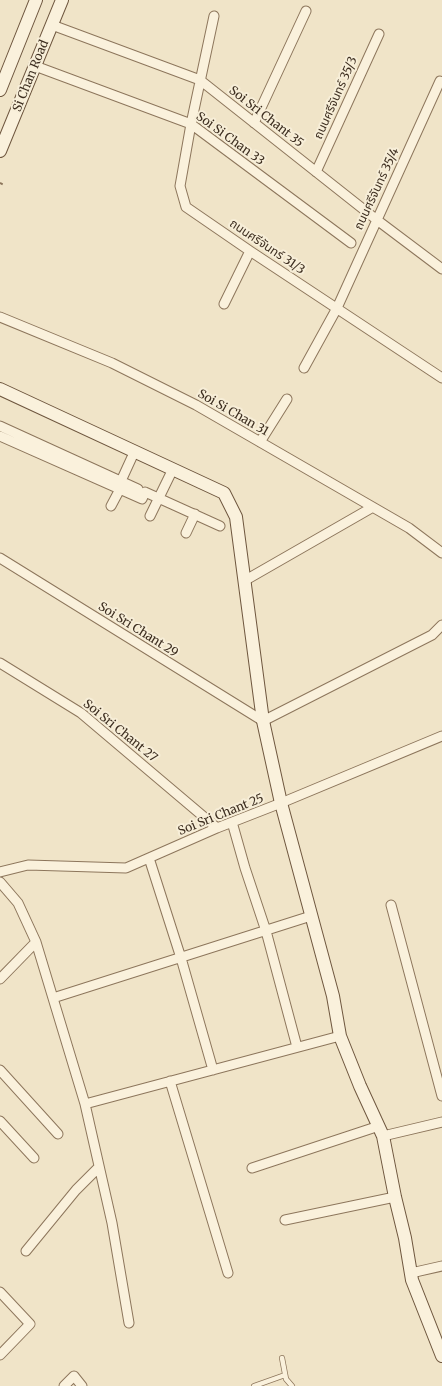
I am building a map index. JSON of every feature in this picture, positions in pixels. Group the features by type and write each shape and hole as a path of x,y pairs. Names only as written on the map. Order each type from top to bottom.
{"street":[{"name":"Si Chan Road","path":"0,90 36,0"},
{"name":"Si Chan Road","path":"0,152 62,0"},
{"path":"254,123 306,11"},
{"name":"ถนนศรีจันทร์ 31/3","path":"214,16 191,124 180,186 186,207 442,378"},
{"name":"Soi Sri Chant 35","path":"52,25 200,80 377,220 442,269"},
{"name":"ถนนศรีจันทร์ 35/3","path":"316,172 379,34"},
{"name":"Soi Si Chan 33","path":"35,66 191,124 351,243"},
{"name":"ถนนศรีจันทร์ 35/4","path":"304,368 336,308 440,81"},
{"path":"224,304 250,251"},
{"name":"Soi Si Chan 31","path":"0,317 112,363 196,405 409,528 442,553"},
{"path":"0,389 224,493 236,517 263,721 281,803 333,996 340,1036 360,1086 381,1131 405,1238 412,1280 442,1356"},
{"path":"260,442 287,399"},
{"path":"0,426 120,485 142,499 146,492 220,526"},
{"path":"0,436 120,485 138,489"},
{"path":"112,506 132,457"},
{"path":"150,516 170,475"},
{"path":"244,581 373,507"},
{"path":"186,533 195,514"},
{"name":"Soi Sri Chant 29","path":"0,558 263,721"},
{"path":"263,721 432,635 442,625"},
{"name":"Soi Sri Chant 27","path":"0,663 81,713 217,828"},
{"name":"Soi Sri Chant 25","path":"0,872 28,866 126,868 217,828 442,736"},
{"path":"232,822 245,868 266,931 297,1047"},
{"path":"149,858 181,958 213,1070"},
{"path":"0,882 18,903 36,942 85,1104 112,1223 129,1323"},
{"path":"391,905 442,1096"},
{"path":"53,998 311,916"},
{"path":"0,980 36,942"},
{"path":"85,1104 340,1036"},
{"path":"0,1070 58,1134"},
{"path":"170,1081 228,1273"},
{"path":"0,1121 34,1158"},
{"path":"252,1168 381,1131 442,1122"},
{"path":"26,1251 76,1190 99,1167"},
{"path":"285,1220 395,1197"},
{"path":"411,1273 442,1266"},
{"path":"0,1292 30,1324 0,1355"},
{"path":"64,1386 74,1376 82,1386"}],"lane":[{"path":"282,1358 285,1375 288,1382 292,1386"},
{"path":"254,1386 285,1375"}],"path":[{"path":"0,183 4,185"}]}
